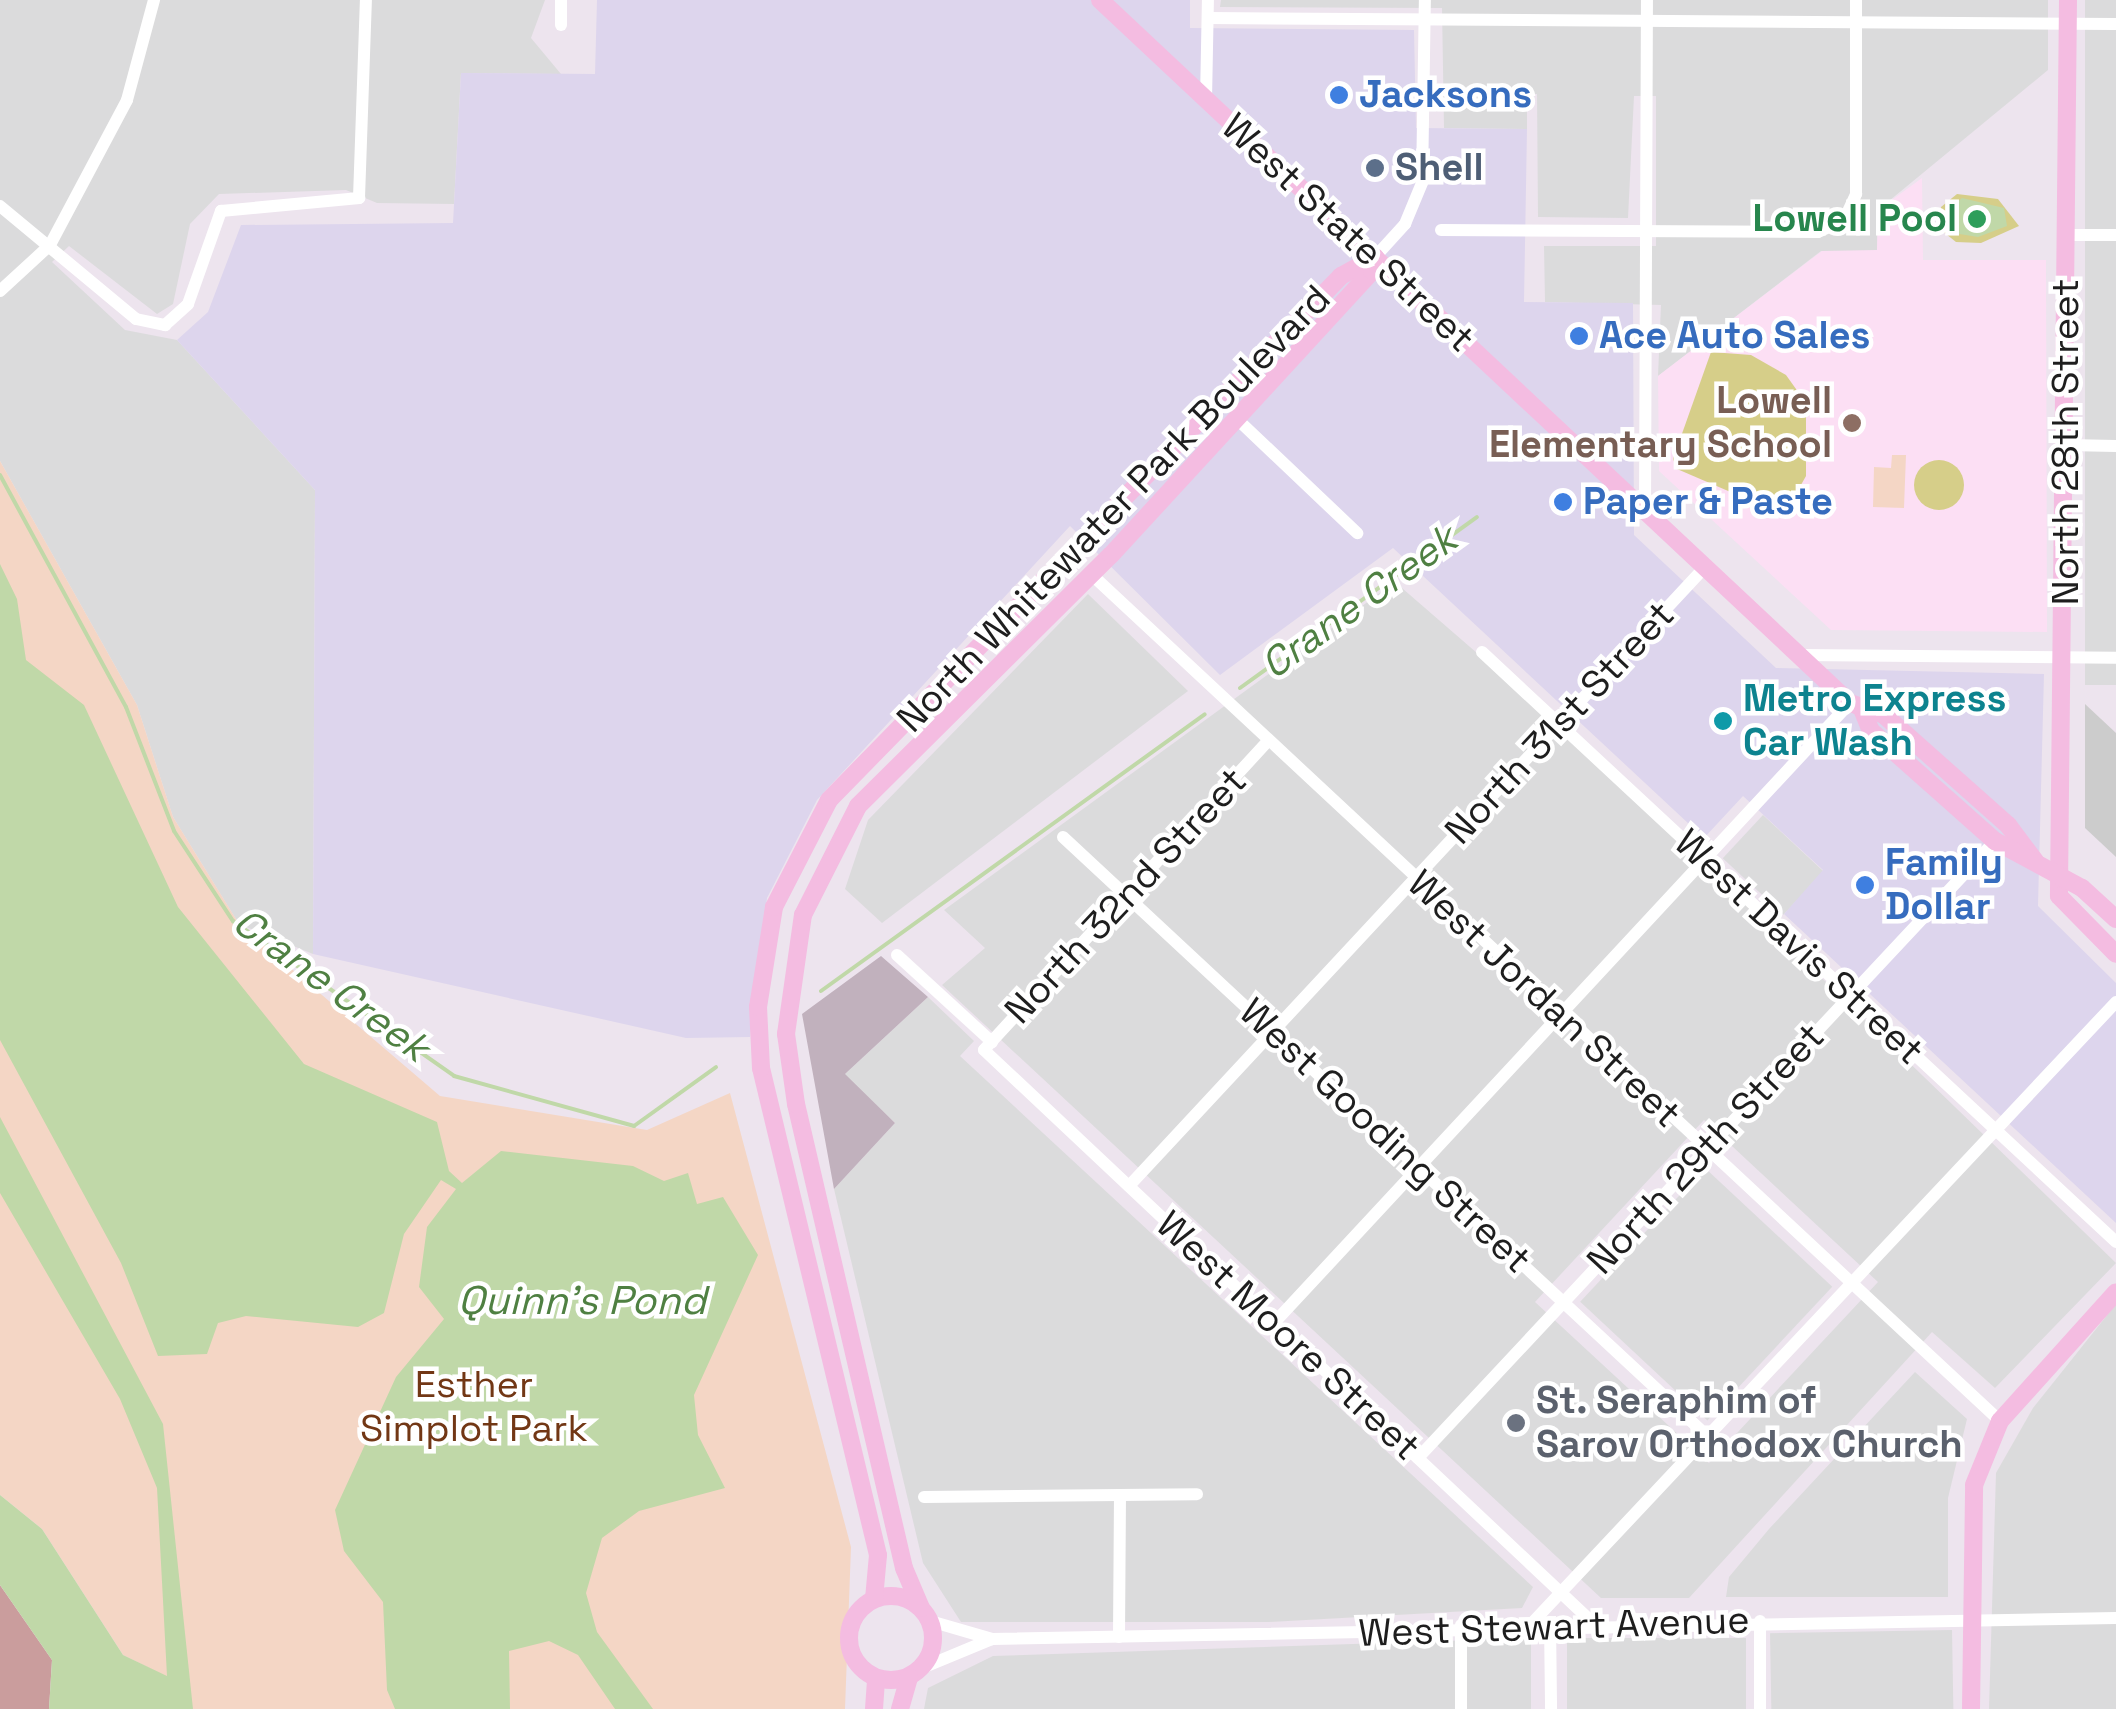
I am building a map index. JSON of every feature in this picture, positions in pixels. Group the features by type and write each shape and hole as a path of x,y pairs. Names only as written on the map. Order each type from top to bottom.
{"street":[{"path":"0,291 50,245 127,100 154,0"},
{"path":"0,206 136,319 166,325 188,304 221,211 359,198 366,0"},
{"path":"562,0 562,25"},
{"name":"West State Street","path":"1100,0 1856,706 1870,731 1995,841 2035,861 2116,918"},
{"path":"1206,100 1208,0"},
{"path":"1374,257 1405,224 1422,183 1425,0"},
{"path":"1645,510 1647,0"},
{"path":"1441,230 1818,232 1844,220 1856,194 1856,0"},
{"name":"North 28th Street","path":"2062,883 2068,0"},
{"path":"1208,18 2116,24"},
{"path":"2066,235 2116,235"},
{"name":"North Whitewater Park Boulevard","path":"926,1614 908,1584 796,1104 786,1034 794,953 823,864 858,806 1091,574 1237,420 1372,271 1374,257"},
{"name":"North Whitewater Park Boulevard","path":"874,1600 878,1555 762,1068 758,1007 774,907 829,800 1341,276 1374,257"},
{"path":"1237,420 1357,533"},
{"path":"2066,445 2116,446"},
{"name":"North 31st Street","path":"1129,1186 1705,566"},
{"name":"West Jordan Street","path":"1091,574 2000,1421"},
{"name":"West Davis Street","path":"1482,652 2116,1242"},
{"path":"1799,654 2116,658"},
{"path":"1274,1322 1705,859 1856,706"},
{"name":"West State Street","path":"1856,706 1884,715 2008,825 2035,861"},
{"name":"North 32nd Street","path":"988,1046 1267,742"},
{"name":"West Gooding Street","path":"1063,837 1706,1435"},
{"name":"North 29th Street","path":"1418,1458 1995,841"},
{"name":"West State Street","path":"2062,883 2064,909 2116,954"},
{"name":"West Moore Street","path":"896,956 1129,1186 1592,1622"},
{"path":"1533,1622 2116,1002"},
{"path":"1971,1709 1974,1485 2000,1421 2114,1298"},
{"path":"924,1497 1197,1494"},
{"path":"1119,1636 1120,1495"},
{"path":"874,1709 876,1678 849,1642 856,1615 874,1600 899,1596 926,1614 933,1646 915,1672 900,1709"},
{"name":"West Stewart Avenue","path":"926,1614 992,1638 1533,1622 2116,1618"},
{"path":"1760,1621 1760,1709"},
{"path":"1550,1622 1551,1709"},
{"path":"1460,1709 1461,1625"},
{"name":"West Stewart Avenue","path":"915,1672 992,1638"},
{"path":"876,1678 915,1672"}],"shaded area":[{"path":"0,0 545,0 531,38 561,74 461,73 454,204 377,203 346,190 219,194 190,224 173,304 157,314 69,246 52,262 125,330 177,340 315,490 313,954 239,924 173,817 137,705 0,461"},
{"path":"597,0 1190,0 1190,28 1414,30 1416,128 1527,129 1524,302 1633,303 1634,535 1776,668 2044,674 2038,906 2116,983 2116,1223 1784,914 1823,870 1743,796 1704,838 1393,548 1220,675 1070,526 817,800 767,898 750,1037 686,1038 313,954 315,490 177,340 208,312 241,225 453,223 461,73 595,74"},
{"path":"1221,0 2048,0 2048,70 1878,210 1877,251 1821,251 1658,376 1661,305 1545,302 1544,246 1656,246 1656,96 1634,96 1628,218 1538,217 1537,94 1527,94 1527,129 1444,128 1442,8 1220,7"},
{"path":"2085,0 2116,0 2116,685 2085,685"},
{"name":"Lowell Elementary School","path":"1922,178 1923,260 2046,260 2047,632 1831,630 1659,471 1658,376 1822,251 1877,250 1878,210"},
{"path":"1957,194 1998,199 2019,226 1981,243 1956,242 1941,230 1941,207"},
{"path":"1711,352 1751,355 1786,375 1806,403 1806,476 1784,515 1677,469 1673,459"},
{"path":"1939,460 1957,467 1964,485 1957,503 1939,510 1921,503 1914,485 1921,467"},
{"path":"1395,582 1568,732 2116,1263 1995,1388 1932,1332 1689,1598 1601,1598 942,985 985,948 944,910","holes":["1704,1120 1878,1282 1709,1463 1535,1302"]},
{"path":"1088,594 1188,691 882,923 845,889 868,820"},
{"path":"2085,704 2116,733 2116,857 2085,828"},
{"path":"1763,815 1824,872 1783,915 1723,858"},
{"path":"881,956 928,997 845,1074 895,1123 834,1189 802,1014"},
{"path":"928,997 974,1041 960,1056 1533,1587 1522,1608 1269,1622 961,1622 923,1563 834,1189 895,1123 844,1075"},
{"path":"1705,1168 1832,1287 1707,1421 1580,1302"},
{"path":"2116,1304 2116,1709 1989,1709 1996,1473 2033,1408"},
{"path":"1915,1372 1967,1419 1948,1498 1948,1597 1726,1597 1729,1577 1769,1529"},
{"path":"0,1585 52,1660 49,1709 0,1709"},
{"path":"1952,1630 1953,1709 1771,1709 1770,1633"},
{"path":"1531,1638 1531,1709 924,1709 928,1688 993,1656"},
{"path":"1567,1638 1746,1638 1746,1709 1567,1709"}],"green space":[{"path":"1892,455 1906,455 1904,508 1873,507 1874,467 1891,468"},
{"name":"Esther Simplot Park","path":"0,461 137,705 173,817 239,924 440,1096 647,1130 730,1093 851,1547 845,1709 193,1709 167,1677 123,1655 42,1529 0,1495"}],"water":[{"name":"Lowell Pool","path":"1962,198 2004,208 2007,226 1978,237 1953,233 1948,210"},
{"name":"Quinn's Pond","path":"0,564 17,599 26,660 84,705 178,907 304,1064 437,1122 449,1171 462,1183 501,1151 633,1166 664,1181 688,1173 697,1204 723,1197 758,1255 694,1395 698,1435 725,1488 639,1511 602,1538 586,1593 597,1632 653,1709 615,1709 578,1655 549,1641 509,1651 510,1709 395,1709 387,1690 383,1602 344,1551 335,1510 396,1377 444,1319 419,1287 427,1227 456,1189 441,1180 404,1234 384,1313 358,1327 246,1316 218,1323 207,1354 158,1356 121,1263 0,1040"},
{"path":"0,1117 163,1424 193,1709 49,1709 52,1660 0,1585 0,1495 42,1529 123,1655 167,1676 157,1488 120,1399 0,1193"}],"waterway":[{"name":"Crane Creek","path":"0,475 126,707 174,831 233,921 454,1076 634,1126 716,1067"},
{"name":"Crane Creek","path":"1240,688 1477,517"},
{"name":"Crane Creek","path":"821,991 1205,714"}],"place":[{"name":"Jacksons","path":"1339,95"},
{"name":"Shell","path":"1375,168"},
{"name":"Lowell Pool","path":"1977,219"},
{"name":"Ace Auto Sales","path":"1579,336"},
{"name":"Lowell Elementary School","path":"1852,423"},
{"name":"Paper & Paste","path":"1563,502"},
{"name":"Metro Express Car Wash","path":"1723,721"},
{"name":"Family Dollar","path":"1865,885"},
{"name":"St. Seraphim of Sarov Orthodox Church","path":"1516,1423"}]}
